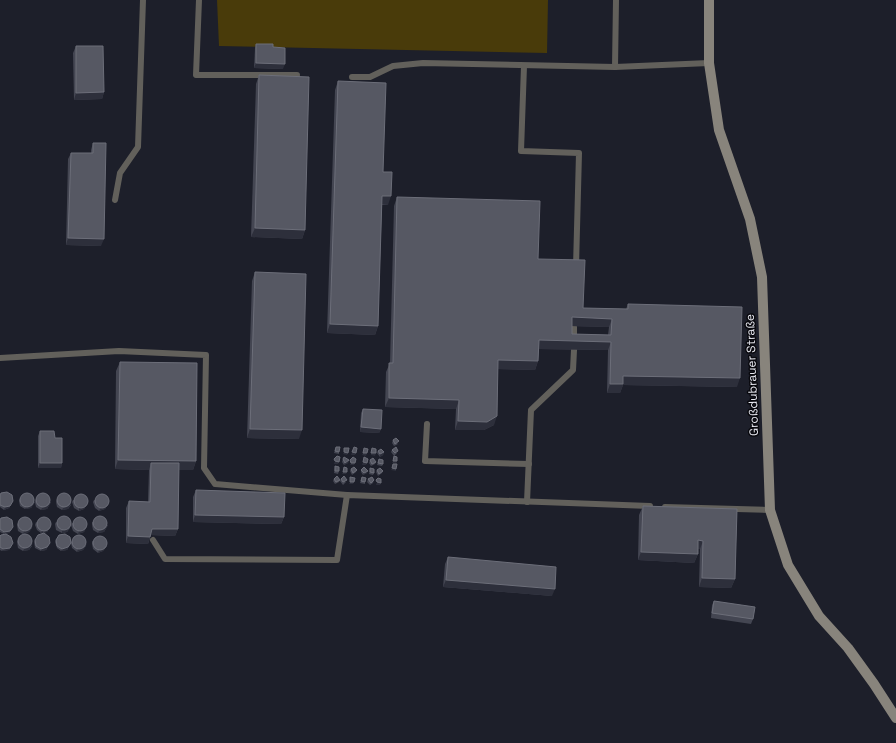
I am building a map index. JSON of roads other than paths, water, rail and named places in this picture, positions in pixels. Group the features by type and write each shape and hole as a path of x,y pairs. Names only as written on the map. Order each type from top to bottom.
{"main road":[{"name":"Großdubrauer Straße","path":"709,0 709,63 719,130 750,219 762,277 770,510 788,565 818,616 848,648 896,718"}],"lane":[{"path":"115,200 120,173 138,147 143,0"},
{"path":"198,0 196,75 297,75"},
{"path":"615,67 616,0"},
{"path":"352,77 370,77 393,66 424,63 615,67 709,63"},
{"path":"524,66 521,151 579,153 576,268"},
{"path":"574,327 574,342"},
{"path":"527,502 531,410 574,370 574,350"},
{"path":"0,358 118,351 206,354 204,468 216,484 347,495 770,510"},
{"path":"427,424 425,461 528,464"},
{"path":"153,540 165,560 337,560 347,495"}]}
